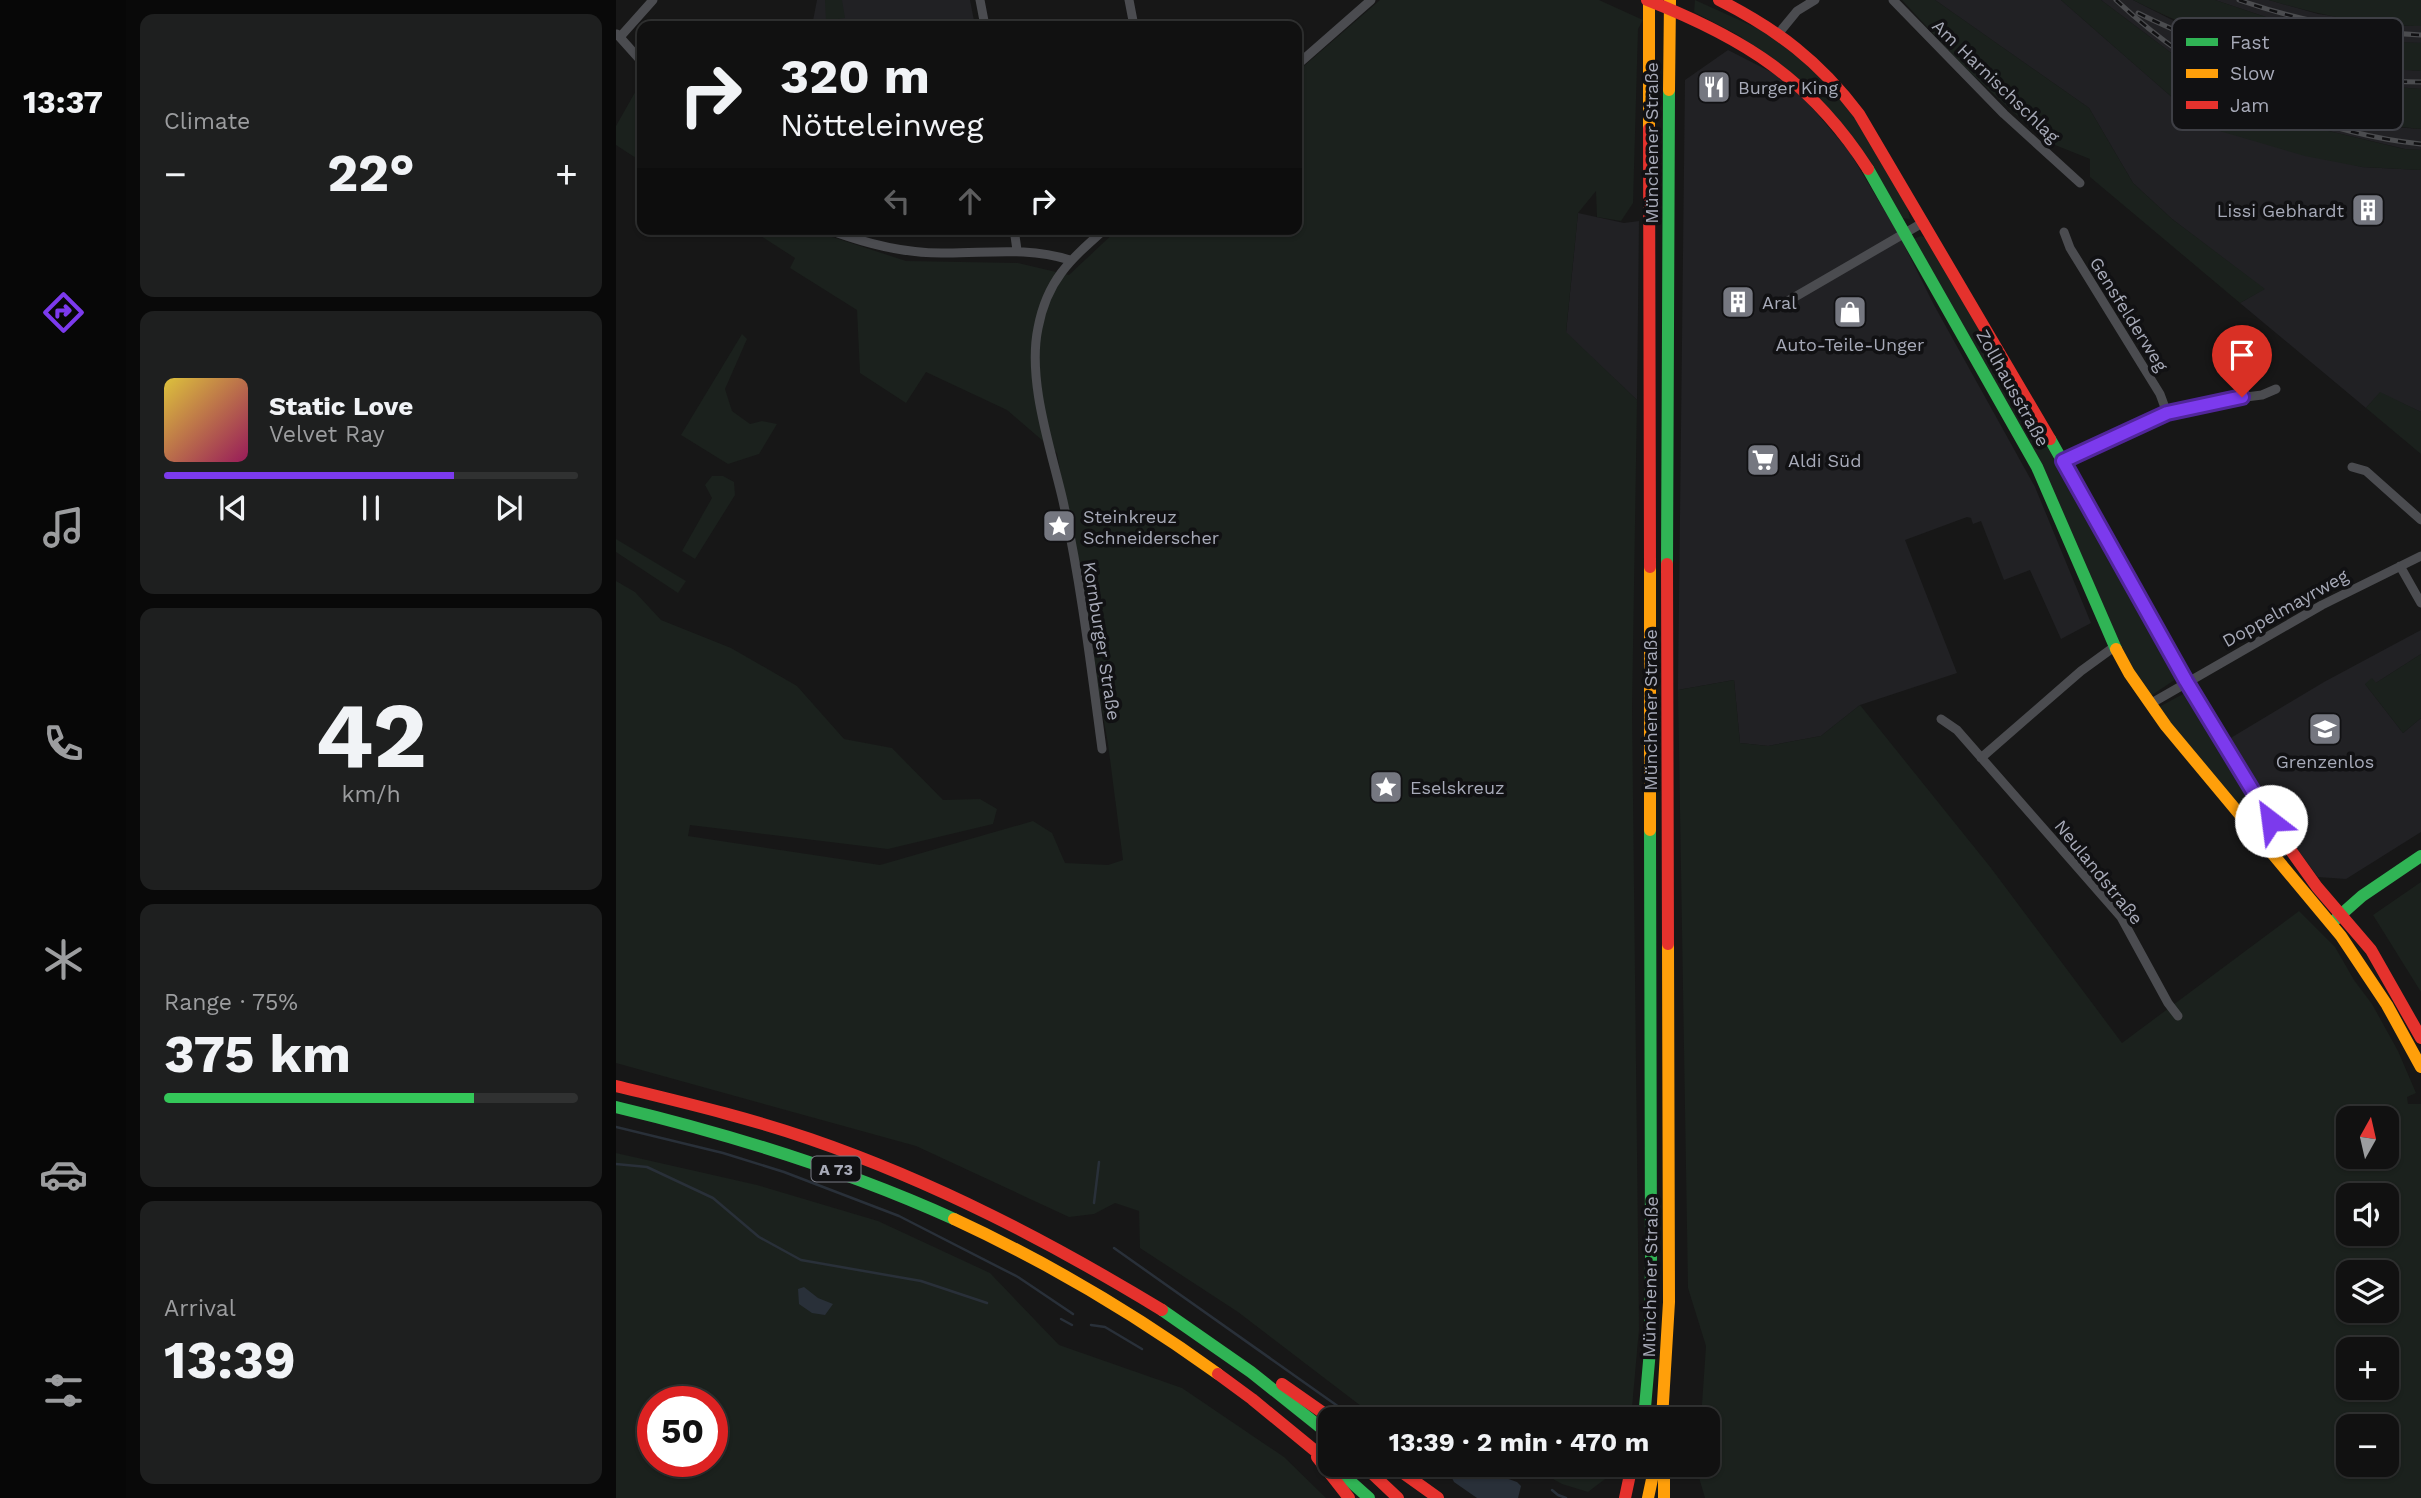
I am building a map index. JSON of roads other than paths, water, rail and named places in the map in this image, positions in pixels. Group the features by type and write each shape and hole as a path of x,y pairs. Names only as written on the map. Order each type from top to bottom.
{"main road":[{"name":"Zollhausstraße","path":"1648,0 1670,4 1734,38 1784,72 1808,93 1853,146 1906,233 2043,478 2114,647 2150,704 2289,863 2342,914 2381,965 2421,1038"},
{"name":"Münchener Straße","path":"1645,1407 1650,1350 1651,1258 1648,0"},
{"name":"Zollhausstraße","path":"1719,0 1779,33 1822,68 1853,105 2063,461 2289,863 2381,994 2421,1067"},
{"name":"Münchener Straße","path":"1663,1407 1668,1349 1669,1278 1667,347 1670,4"},
{"path":"2331,924 2362,896 2421,856"},
{"name":"A 73","path":"616,1086 726,1112 842,1149 902,1172 989,1212 1095,1268 1170,1314 1225,1352 1318,1426"},
{"name":"A 73","path":"616,1107 749,1140 835,1169 951,1216 1012,1245 1088,1288 1210,1366 1318,1452"},
{"path":"1225,1352 1289,1387 1318,1409"},
{"path":"1305,1441 1349,1498"},
{"name":"A 73","path":"1346,1477 1369,1498"},
{"path":"1376,1477 1398,1498"},
{"path":"1409,1477 1438,1498"},
{"path":"1628,1497 1630,1477"},
{"path":"1628,1497 1636,1477"},
{"path":"1648,1498 1652,1477"},
{"path":"1664,1477 1664,1498"}],"street":[{"path":"637,56 618,35 653,0"},
{"path":"980,0 984,21"},
{"path":"1129,0 1133,21"},
{"path":"1302,61 1371,0"},
{"path":"1779,33 1802,3 1815,0"},
{"name":"Am Harnischschlag","path":"1893,0 2004,114 2080,183"},
{"path":"1782,305 1924,222"},
{"name":"Gensfelderweg","path":"2064,232 2070,248 2160,394 2167,413"},
{"path":"852,235 887,248 918,252 1017,250 1070,260"},
{"path":"1015,235 1017,250"},
{"name":"Kornburger Straße","path":"1098,235 1070,260 1053,285 1043,306 1034,355 1045,429 1076,575 1102,749"},
{"path":"2063,461 2167,413 2222,400 2262,395 2276,389"},
{"path":"2352,467 2367,471 2421,520"},
{"name":"Doppelmayrweg","path":"2150,704 2322,604 2421,556"},
{"path":"2400,566 2421,603"},
{"path":"1981,758 2081,671 2114,647"},
{"name":"Neulandstraße","path":"1941,719 1957,730 2120,917 2178,1016"}],"waterway":[{"path":"616,1127 723,1153 784,1172 899,1216 1018,1277 1073,1314"},
{"path":"1094,1203 1099,1162"},
{"path":"616,1164 647,1167 713,1198 759,1237 801,1260 921,1281 987,1303"},
{"path":"1114,1248 1339,1407"},
{"path":"1061,1319 1072,1325"},
{"path":"1091,1325 1105,1327 1142,1349"},
{"path":"1552,1490 1566,1498"}],"railway":[{"path":"2116,0 2172,46"},
{"path":"2239,0 2302,18"},
{"path":"2138,13 2172,29"},
{"path":"2403,33 2421,35"},
{"path":"2403,82 2421,82"},
{"path":"2345,130 2421,144"}],"place":[{"name":"Burger King","path":"1714,87"},
{"name":"Lissi Gebhardt","path":"2368,210"},
{"name":"Aral","path":"1738,302"},
{"name":"Auto-Teile-Unger","path":"1850,312"},
{"name":"Aldi Süd","path":"1763,460"},
{"name":"Steinkreuz Schneiderscher","path":"1059,526"},
{"name":"Grenzenlos","path":"2325,729"},
{"name":"Eselskreuz","path":"1386,787"}]}
